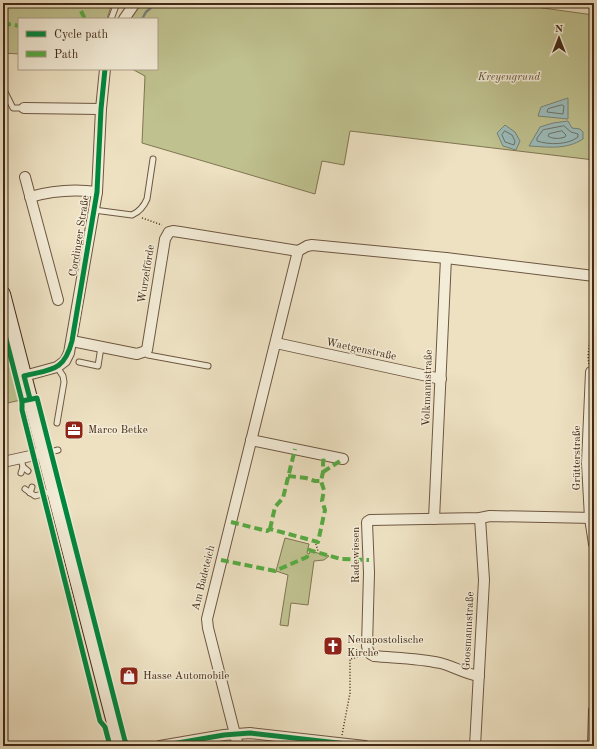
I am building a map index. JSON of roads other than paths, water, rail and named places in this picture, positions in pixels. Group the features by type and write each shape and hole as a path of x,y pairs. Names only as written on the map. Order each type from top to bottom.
{"main road":[{"path":"3,294 120,746"}],"street":[{"path":"125,18 135,3"},
{"name":"Cordinger Straße","path":"57,367 65,361 72,341 97,192 101,109 105,70"},
{"path":"24,108 101,109"},
{"path":"25,177 58,300"},
{"path":"30,197 39,194 78,190 97,192"},
{"name":"Wurzelförde","path":"143,352 147,350 149,344 165,239 169,232 180,232 298,251"},
{"path":"298,251 312,245 446,258 594,276"},
{"name":"Am Badeteich","path":"238,746 207,619 298,251"},
{"name":"Volkmannstraße","path":"434,519 446,258"},
{"path":"72,341 137,354 143,352"},
{"name":"Waetgenstraße","path":"276,343 441,380"},
{"path":"24,376 57,367"},
{"name":"Grütterstraße","path":"591,372 587,463 594,544"},
{"path":"251,440 343,459"},
{"path":"3,462 22,463 44,453"},
{"name":"Radewiesen","path":"479,676 472,675 442,663 374,656 370,654 367,646 369,573 367,522 370,520 480,518 490,516 592,518"},
{"name":"Goosmannstraße","path":"475,746 484,580 480,518"},
{"path":"593,746 594,710"},
{"path":"160,746 234,733 250,733 365,746"}],"lane":[{"path":"111,18 117,3"},
{"path":"3,88 13,108 24,108"},
{"path":"94,210 132,215 135,214 145,205 147,199 152,159"},
{"path":"79,362 98,366 101,347"},
{"path":"143,352 148,355 208,366"},
{"path":"57,367 64,376 57,423"},
{"path":"44,453 58,450"},
{"path":"22,463 28,471"},
{"path":"21,473 22,463"},
{"path":"30,493 32,487"},
{"path":"25,489 35,496 54,491"}],"water":[{"path":"568,98 568,119 538,116 541,107"},
{"path":"568,121 572,128 580,129 583,132 583,139 570,145 563,146 529,146 540,127"},
{"path":"505,125 515,132 520,141 516,150 503,146 497,133"}],"waterway":[{"path":"143,18 146,12 156,3"}],"place":[{"name":"Marco Betke","path":"74,430"},
{"name":"Neuapostolische Kirche","path":"333,646"},
{"name":"Hasse Automobile","path":"129,676"}],"park label":[{"name":"Kreyengrund","path":"509,77"}]}
